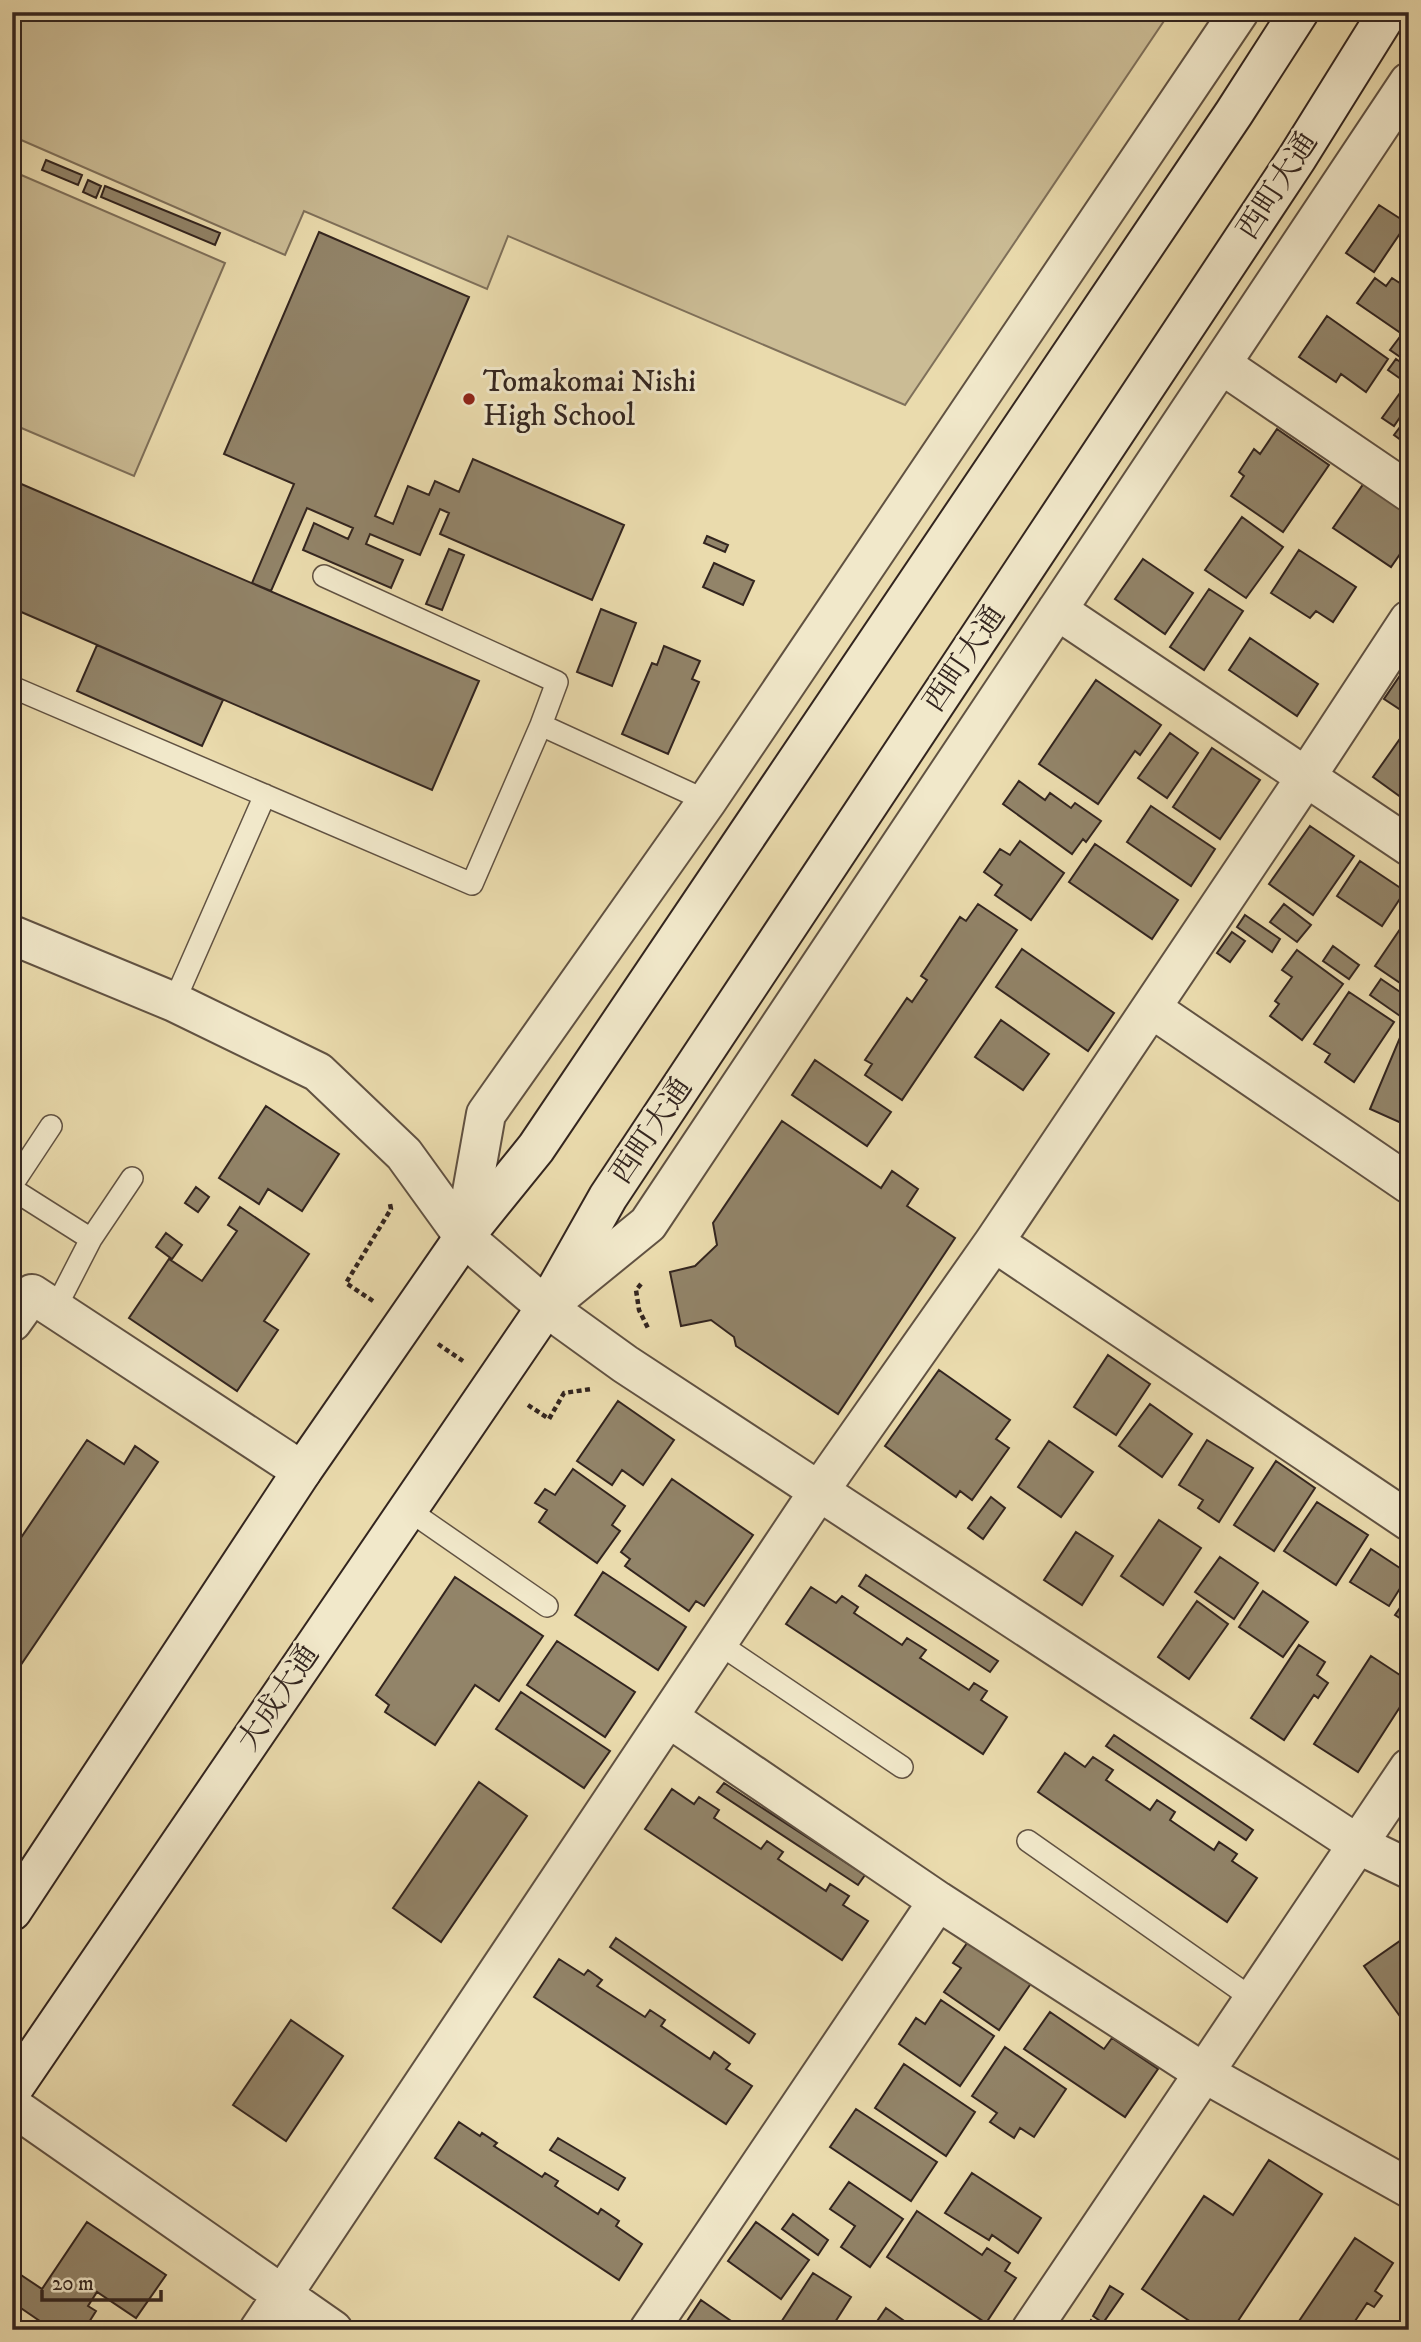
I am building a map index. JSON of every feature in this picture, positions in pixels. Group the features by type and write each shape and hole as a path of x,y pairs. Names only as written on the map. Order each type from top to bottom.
{"street":[{"path":"464,1237 486,1114 707,800 1239,12"},
{"path":"12,1910 302,1471 464,1237 536,1148 1234,113 1299,12"},
{"name":"西町大通","path":"547,1307 608,1197 1297,158 1388,12"},
{"path":"547,1307 648,1224 1409,82"},
{"path":"1220,364 1409,492"},
{"path":"1057,610 1409,846"},
{"path":"259,2330 819,1491 994,1242 1409,620"},
{"path":"12,935 174,1002 318,1072 404,1154 464,1237 547,1307 625,1364 1357,1844 1409,1869"},
{"path":"1151,1008 1409,1184"},
{"path":"994,1242 1409,1521"},
{"path":"12,1322 32,1294 302,1471"},
{"name":"大成大通","path":"12,2090 547,1307"},
{"path":"669,1718 939,1901 1204,2073 1409,2188"},
{"path":"1031,2330 1409,1768"},
{"path":"649,2330 939,1901"},
{"path":"12,2106 333,2330"}],"lane":[{"path":"12,687 472,884 557,682 324,576"},
{"path":"541,725 707,800"},
{"path":"174,1002 265,795"},
{"path":"51,1126 12,1187 91,1239"},
{"path":"55,1309 91,1239 132,1178"},
{"path":"407,1509 547,1606"},
{"path":"718,1643 902,1768"},
{"path":"1028,1841 1254,1999"}],"shaded area":[{"path":"12,12 1170,12 905,405 508,236 487,289 304,211 285,255 12,136"},
{"path":"12,171 225,263 134,476 12,424"}],"building":[{"path":"46,160 82,175 78,185 42,170"},
{"path":"88,180 101,186 96,198 83,192"},
{"path":"105,186 220,233 215,245 101,197"},
{"path":"1379,205 1407,223 1374,272 1346,253"},
{"path":"319,232 469,297 375,516 393,524 408,486 429,495 435,481 459,492 473,459 624,525 592,600 440,534 449,513 440,509 420,555 370,534 366,544 403,560 391,588 303,550 314,523 348,539 353,528 307,508 271,591 252,583 294,484 224,454"},
{"path":"1375,278 1386,286 1392,278 1409,289 1409,363 1390,350 1402,334 1357,303"},
{"path":"1327,316 1388,359 1366,392 1341,374 1336,382 1299,357"},
{"path":"1396,359 1409,368 1409,377 1405,382 1388,370"},
{"path":"1405,386 1409,388 1409,404 1394,426 1382,418"},
{"path":"1409,415 1409,446 1394,435"},
{"path":"1277,429 1329,465 1283,532 1231,496 1244,476 1239,472 1254,449 1260,454"},
{"path":"12,480 479,681 432,790 12,608"},
{"path":"1364,483 1409,513 1409,541 1391,567 1333,528"},
{"path":"1242,517 1283,547 1246,598 1205,570"},
{"path":"707,536 728,545 725,552 704,543"},
{"path":"449,549 464,555 442,610 426,604"},
{"path":"1299,550 1356,587 1333,622 1316,611 1310,618 1271,593"},
{"path":"1143,559 1193,593 1165,634 1115,599"},
{"path":"714,563 754,581 743,605 703,587"},
{"path":"1209,589 1243,611 1204,670 1170,647"},
{"path":"601,609 636,623 612,686 577,672"},
{"path":"1250,638 1318,684 1297,716 1229,670"},
{"path":"97,645 223,700 202,746 77,691"},
{"path":"664,646 700,661 692,679 699,682 668,754 622,734 652,663 657,665"},
{"path":"1403,671 1409,674 1407,714 1384,699"},
{"path":"1096,680 1161,725 1140,755 1135,751 1098,804 1039,764"},
{"path":"1409,726 1409,803 1373,777"},
{"path":"1170,733 1198,753 1167,798 1138,778"},
{"path":"1212,748 1260,780 1220,839 1173,807"},
{"path":"1019,781 1045,800 1050,793 1071,808 1075,803 1101,821 1086,842 1083,839 1072,854 1003,804"},
{"path":"1151,806 1215,849 1191,886 1127,842"},
{"path":"1310,826 1354,856 1313,915 1269,884"},
{"path":"1020,841 1064,873 1031,920 995,895 1002,885 984,872 1000,849 1010,855"},
{"path":"1095,844 1178,900 1152,939 1069,882"},
{"path":"1360,861 1405,891 1382,926 1337,896"},
{"path":"978,904 1017,930 902,1100 865,1075 872,1064 865,1060 907,998 912,1002 927,980 921,976 960,917 966,921"},
{"path":"1284,904 1311,925 1297,942 1270,922"},
{"path":"1245,915 1280,939 1272,952 1237,927"},
{"path":"1409,916 1409,989 1375,966"},
{"path":"1232,932 1245,941 1230,962 1217,953"},
{"path":"1333,946 1359,965 1349,979 1323,961"},
{"path":"1022,949 1114,1013 1088,1051 996,987"},
{"path":"1297,950 1343,984 1302,1040 1270,1016 1279,1004 1275,1001 1292,977 1282,970"},
{"path":"1381,979 1409,998 1409,1004 1400,1016 1370,995"},
{"path":"1349,992 1394,1022 1354,1082 1325,1062 1330,1054 1314,1044"},
{"path":"1001,1020 1049,1054 1023,1090 975,1057"},
{"path":"1404,1028 1409,1030 1408,1126 1370,1109"},
{"path":"815,1060 891,1112 867,1146 792,1095"},
{"path":"266,1106 339,1154 302,1211 268,1189 259,1204 219,1178"},
{"path":"782,1121 881,1188 892,1171 918,1189 907,1206 955,1238 838,1414 736,1346 734,1337 711,1320 681,1326 670,1272 695,1266 717,1245 713,1223"},
{"path":"196,1187 209,1197 198,1212 185,1203"},
{"path":"240,1207 309,1254 264,1321 278,1330 237,1391 129,1318 169,1259 202,1281 237,1231 228,1225"},
{"path":"166,1233 182,1245 172,1259 156,1247"},
{"path":"1108,1355 1150,1384 1116,1435 1074,1407"},
{"path":"939,1370 1010,1420 996,1439 1009,1448 972,1500 960,1491 956,1497 885,1446"},
{"path":"618,1401 674,1440 643,1485 622,1470 612,1485 577,1461"},
{"path":"1150,1404 1192,1434 1162,1477 1119,1446"},
{"path":"87,1440 124,1464 135,1446 158,1462 12,1678 12,1551"},
{"path":"1207,1440 1253,1468 1219,1522 1198,1508 1203,1500 1179,1485"},
{"path":"1049,1441 1093,1472 1061,1517 1018,1487"},
{"path":"1276,1461 1315,1488 1274,1551 1234,1525"},
{"path":"573,1469 625,1506 612,1525 620,1531 597,1563 539,1522 547,1510 535,1503 545,1489 555,1495"},
{"path":"672,1479 753,1535 704,1606 696,1601 689,1611 625,1566 630,1559 621,1552"},
{"path":"991,1497 1005,1508 983,1539 968,1528"},
{"path":"1317,1502 1368,1535 1336,1585 1284,1551"},
{"path":"1159,1520 1201,1548 1163,1605 1121,1576"},
{"path":"1076,1532 1113,1556 1082,1605 1044,1580"},
{"path":"1371,1549 1409,1574 1389,1606 1350,1582"},
{"path":"1220,1557 1258,1583 1234,1619 1195,1592"},
{"path":"603,1572 686,1627 658,1670 575,1615"},
{"path":"866,1575 998,1661 990,1672 859,1586"},
{"path":"455,1577 543,1636 499,1701 475,1685 435,1745 385,1712 389,1705 376,1695"},
{"path":"811,1587 836,1603 842,1596 858,1607 854,1613 902,1645 907,1638 926,1650 920,1658 969,1690 974,1683 987,1691 981,1700 1007,1717 983,1754 786,1624"},
{"path":"1263,1591 1308,1622 1283,1657 1239,1627"},
{"path":"1409,1595 1409,1624 1395,1615"},
{"path":"1197,1601 1228,1624 1189,1679 1158,1657"},
{"path":"557,1641 635,1692 605,1737 527,1685"},
{"path":"1299,1645 1325,1662 1317,1675 1328,1683 1318,1698 1314,1695 1284,1740 1251,1718"},
{"path":"1371,1656 1409,1681 1409,1693 1358,1772 1314,1744"},
{"path":"521,1692 610,1751 584,1788 496,1729"},
{"path":"1114,1735 1253,1830 1246,1840 1106,1746"},
{"path":"1065,1753 1085,1767 1093,1757 1113,1770 1106,1780 1150,1810 1157,1800 1175,1812 1170,1820 1214,1850 1219,1842 1237,1854 1232,1861 1257,1878 1227,1922 1038,1792"},
{"path":"479,1782 527,1816 441,1942 393,1908"},
{"path":"724,1783 865,1875 858,1885 717,1792"},
{"path":"672,1789 694,1804 699,1797 719,1810 714,1818 761,1849 767,1841 783,1852 778,1859 826,1891 830,1884 849,1896 843,1905 868,1921 842,1960 645,1829"},
{"path":"1407,1936 1409,1939 1409,2029 1364,1966"},
{"path":"616,1938 755,2034 749,2043 610,1947"},
{"path":"970,1939 1032,1982 999,2030 944,1992 961,1968 953,1963"},
{"path":"559,1959 584,1975 588,1970 602,1980 597,1986 645,2017 650,2010 665,2020 661,2026 710,2059 714,2052 730,2064 726,2069 752,2086 726,2124 534,1997"},
{"path":"941,2000 994,2036 960,2086 899,2044 916,2018 925,2024"},
{"path":"1050,2012 1104,2049 1112,2038 1158,2069 1125,2117 1024,2049"},
{"path":"291,2020 343,2056 286,2141 233,2105"},
{"path":"1005,2047 1066,2089 1034,2137 1020,2128 1014,2138 990,2122 997,2113 972,2096"},
{"path":"904,2064 975,2112 946,2156 875,2108"},
{"path":"856,2109 937,2162 911,2201 830,2147"},
{"path":"459,2122 480,2136 482,2133 497,2143 494,2146 542,2177 545,2173 558,2181 555,2186 598,2214 601,2209 619,2221 616,2226 642,2244 619,2280 435,2158"},
{"path":"558,2138 625,2178 618,2190 550,2150"},
{"path":"1269,2160 1322,2194 1232,2330 1203,2330 1142,2289 1204,2196 1233,2215"},
{"path":"972,2173 1041,2218 1018,2253 992,2235 989,2240 945,2213"},
{"path":"849,2182 903,2219 870,2267 841,2247 855,2226 830,2209"},
{"path":"917,2211 982,2255 987,2248 1010,2263 1005,2271 1016,2278 986,2323 887,2257"},
{"path":"793,2214 828,2240 818,2255 782,2229"},
{"path":"87,2222 166,2275 136,2318 97,2292 88,2306 96,2311 84,2330 53,2330 12,2302 12,2269 42,2289"},
{"path":"756,2222 809,2260 781,2299 728,2261"},
{"path":"1355,2238 1393,2263 1375,2291 1382,2296 1374,2307 1367,2303 1349,2330 1293,2330"},
{"path":"813,2273 851,2297 830,2330 776,2330"},
{"path":"1110,2286 1123,2294 1103,2323 1093,2316"},
{"path":"701,2300 744,2330 681,2330"},
{"path":"886,2308 917,2330 871,2330"},
{"path":"1409,2313 1409,2330 1397,2330"},
{"path":"1091,2320 1101,2327 1099,2330 1084,2330"}],"place":[{"name":"Tomakomai Nishi High School","path":"469,399"}]}
